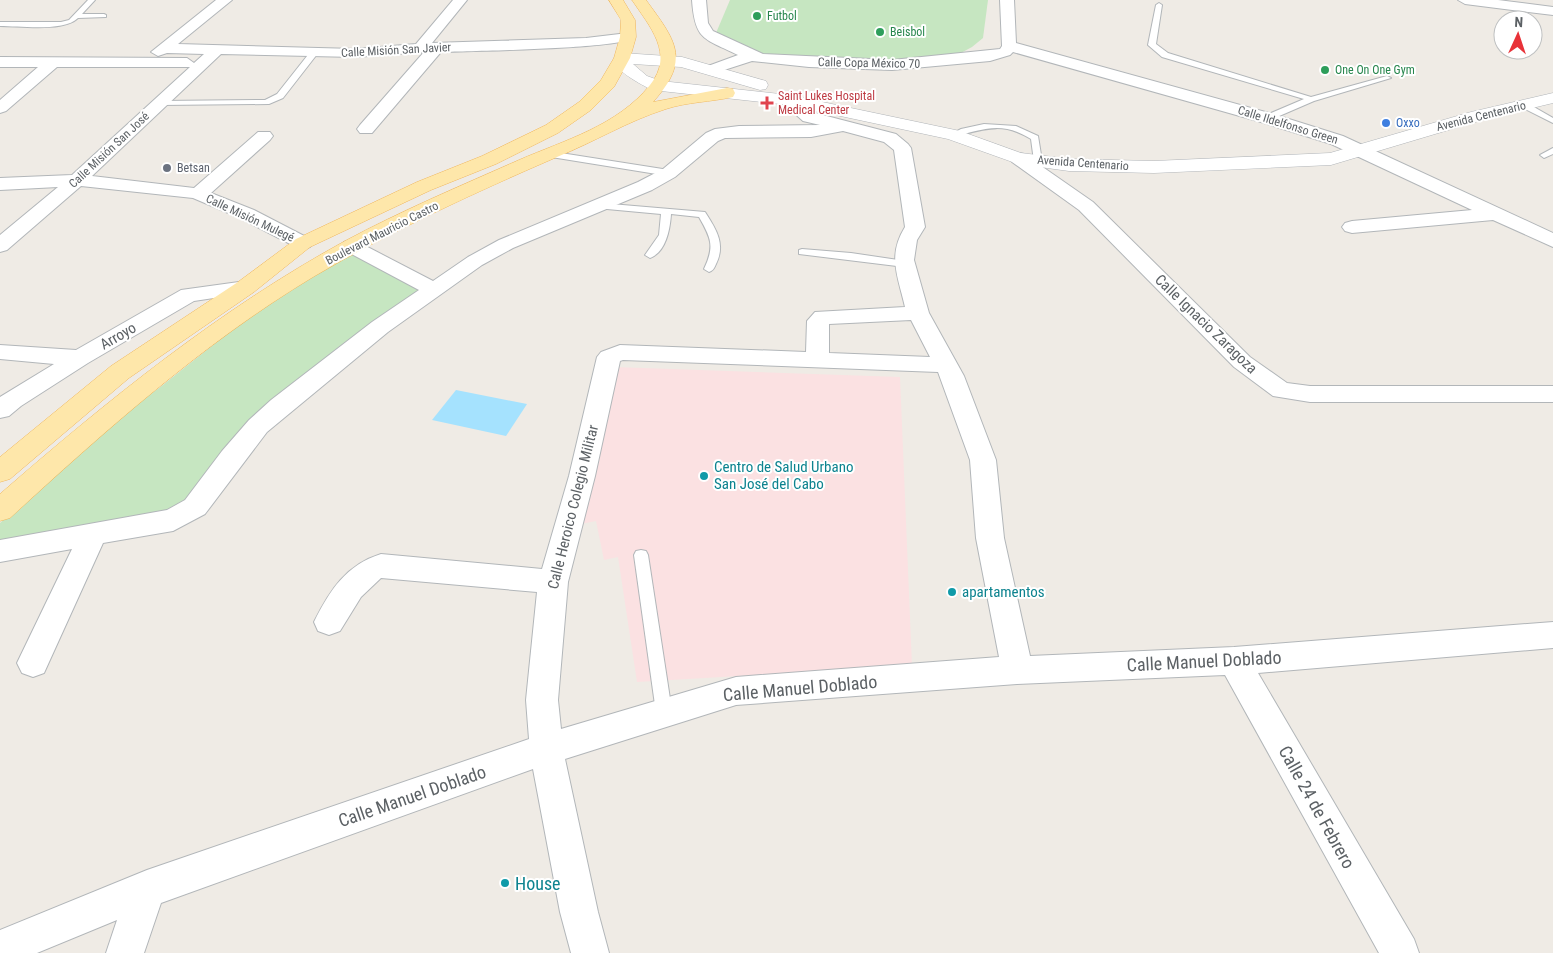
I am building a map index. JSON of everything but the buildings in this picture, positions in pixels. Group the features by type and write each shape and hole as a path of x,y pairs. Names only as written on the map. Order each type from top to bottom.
{"main road":[{"name":"Boulevard Mauricio Castro","path":"616,0 628,20 628,37 621,59 608,83 617,101"},
{"path":"639,0 669,43 670,60"},
{"name":"Avenida Centenario","path":"621,59 670,60 713,69 758,85 926,119 1031,157 1069,165 1174,167 1330,159 1363,151 1477,116 1553,98"},
{"name":"Avenida Centenario","path":"621,59 631,73 641,80 658,86 789,100 960,132"},
{"name":"Boulevard Mauricio Castro","path":"5,466 120,372 246,286 303,243 424,186 489,160 552,129 585,106 617,101 658,86 670,60"},
{"path":"617,101 663,104 727,92"},
{"name":"Boulevard Mauricio Castro","path":"0,510 94,426 156,375 272,294 351,246 576,141 617,101"},
{"name":"Avenida Centenario","path":"1031,157 1110,159 1304,152 1373,129"}],"street":[{"path":"147,62 224,0"},
{"path":"366,129 428,48 460,0"},
{"path":"699,0 701,23 708,34 751,56"},
{"path":"1008,0 1009,46"},
{"path":"1465,0 1553,11"},
{"name":"Calle Misión San Javier","path":"162,48 355,53 428,48 586,42 628,37"},
{"name":"Calle Copa México 70","path":"713,69 751,56 809,62 892,65 990,56 1005,52 1009,46"},
{"name":"Calle Ildelfonso Green","path":"1009,46 1267,118 1337,140 1553,241"},
{"name":"Calle Misión San José","path":"0,246 22,225 77,180 217,50"},
{"path":"0,62 203,63"},
{"path":"0,108 53,62"},
{"path":"789,100 809,117 890,138 902,148 915,227 905,248 905,264 918,313 946,365 983,460 990,538 1017,670"},
{"path":"0,551 173,520 195,507 231,458 258,426 280,406 380,328 476,260 506,244 630,194 669,172 712,137 721,133 739,131 811,132 842,126"},
{"path":"198,194 264,136"},
{"name":"Calle Ignacio Zaragoza","path":"1031,157 1086,206 1242,362 1281,390 1310,394 1553,394"},
{"name":"Calle Misión Mulegé","path":"0,184 77,180 163,188 198,194 247,214 303,243"},
{"path":"1352,227 1496,214"},
{"path":"351,246 434,290"},
{"name":"Arroyo","path":"0,410 12,400 80,358 189,295 246,286"},
{"path":"817,360 818,321 824,317 918,313"},
{"path":"0,352 80,358"},
{"name":"Calle Heroico Colegio Militar","path":"590,953 579,912 546,750 542,700 553,582 582,476 609,356 620,352 946,365"},
{"path":"33,663 93,535"},
{"path":"329,622 357,581 372,568 381,566 553,582"},
{"name":"Calle Manuel Doblado","path":"0,949 147,889 546,750 736,691 1017,670 1234,660 1553,635"},
{"name":"Calle 24 de Febrero","path":"1234,660 1400,953"},
{"path":"126,953 147,889"}],"lane":[{"path":"0,24 62,24 76,16 92,0"},
{"path":"1159,5 1152,45 1156,50 1166,55 1311,100"},
{"path":"76,16 104,16"},
{"path":"160,103 266,102 280,96 314,53"},
{"path":"1267,118 1311,100 1387,78"},
{"path":"1524,105 1553,121"},
{"path":"960,132 983,125 1007,126 1033,136 1031,157"},
{"path":"1544,155 1553,151"},
{"path":"548,154 669,172"},
{"path":"599,206 702,214 716,240 717,254 709,269"},
{"path":"650,254 661,244 665,235 666,212"},
{"path":"802,252 851,256 905,264"},
{"path":"640,555 664,712"}],"shaded area":[{"path":"614,367 900,377 912,666 637,682 618,557 604,560 596,521 581,524"}],"green space":[{"name":"Beisbol","path":"730,0 988,0 983,38 972,47 957,55 911,62 766,55 716,33"},
{"path":"350,249 425,291 368,329 234,437 192,504 172,517 0,545 0,523 105,426 159,388 262,306"}],"water":[{"path":"456,390 527,404 506,436 432,420"}],"place":[{"name":"Futbol","path":"757,16"},
{"name":"Beisbol","path":"880,32"},
{"name":"One On One Gym","path":"1325,70"},
{"name":"Saint Lukes Hospital Medical Center","path":"767,103"},
{"name":"Oxxo","path":"1386,123"},
{"name":"Betsan","path":"167,168"},
{"name":"Centro de Salud Urbano San José del Cabo","path":"704,476"},
{"name":"apartamentos","path":"952,592"},
{"name":"House","path":"505,883"}]}
